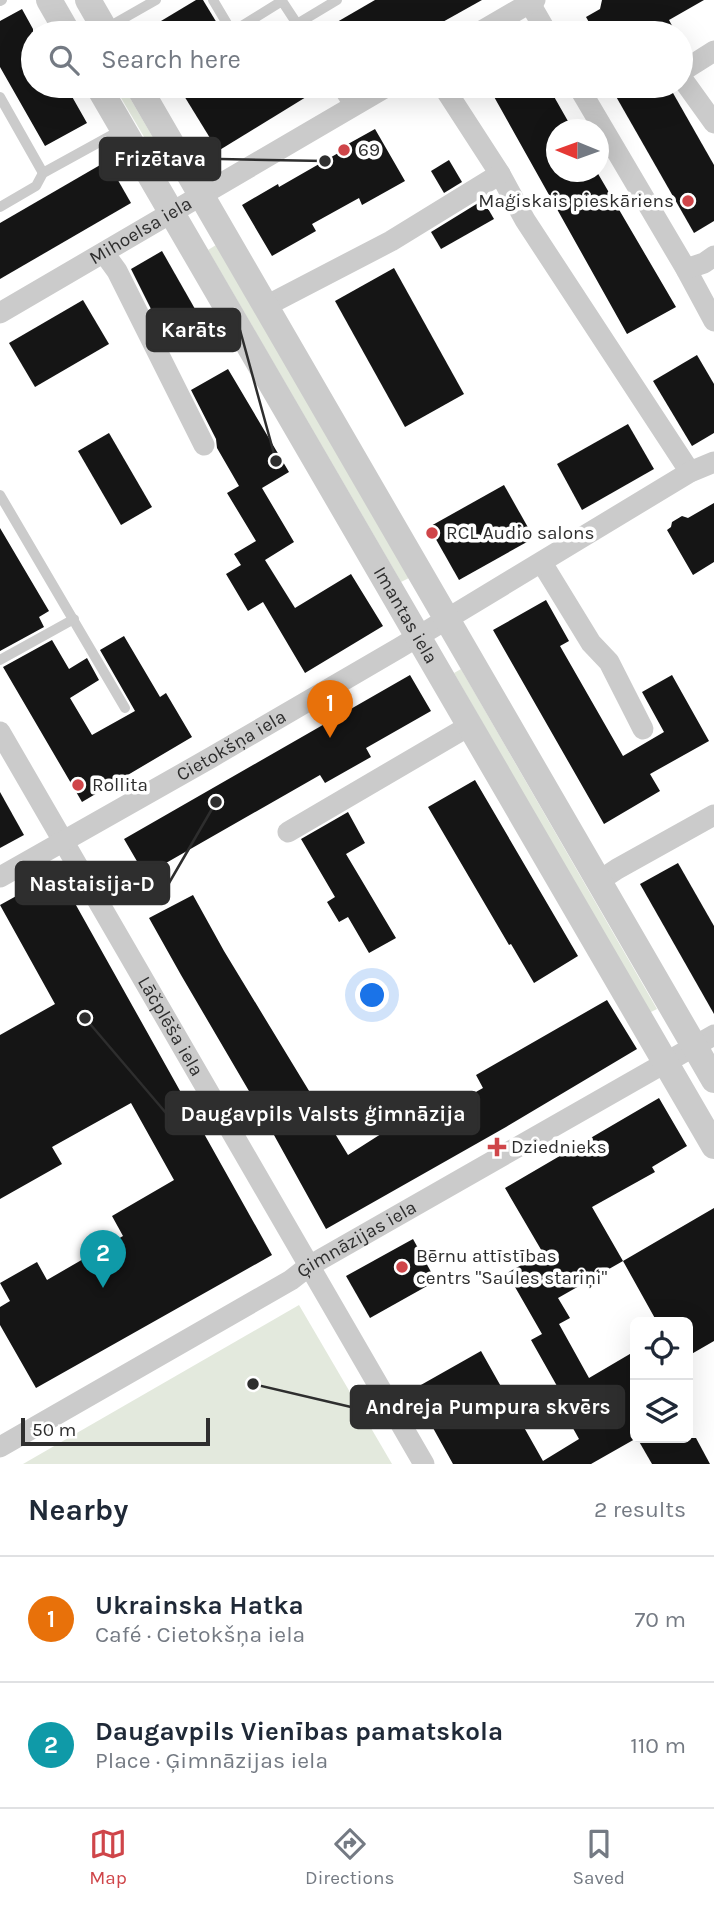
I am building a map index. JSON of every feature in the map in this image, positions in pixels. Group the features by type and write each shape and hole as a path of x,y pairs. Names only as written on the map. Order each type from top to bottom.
{"street":[{"path":"48,0 61,21"},
{"path":"88,0 100,21"},
{"path":"498,21 531,1 541,21"},
{"path":"693,66 714,51"},
{"path":"693,92 714,123"},
{"name":"Imantas iela","path":"105,98 714,1146"},
{"name":"Imantas iela","path":"145,98 599,881 704,1041 714,1080"},
{"name":"Mihoelsa iela","path":"0,313 367,98"},
{"path":"451,98 500,174 525,220 690,472"},
{"path":"585,98 714,321"},
{"path":"266,306 391,241 500,174"},
{"path":"104,253 117,271 204,444"},
{"path":"685,269 705,263 714,256"},
{"name":"Cietokšņa iela","path":"0,877 418,637 690,472 714,462"},
{"path":"542,563 591,643 609,663 643,729"},
{"path":"288,832 469,726"},
{"name":"Lāčplēša iela","path":"0,732 424,1464"},
{"path":"599,881 714,815"},
{"name":"Ģimnāzijas iela","path":"0,1447 291,1280 309,1266 704,1041"}],"lane":[{"path":"122,21 156,0"},
{"path":"213,0 225,21"},
{"path":"309,21 337,0"},
{"path":"250,21 282,1 295,21"},
{"path":"0,97 43,173"},
{"path":"344,98 350,108"},
{"path":"0,207 36,186 43,173 123,129"},
{"path":"0,495 125,708"},
{"path":"0,660 74,620"}],"shaded area":[{"path":"121,98 130,98 166,160 160,164"},
{"path":"216,245 409,578 401,582 208,250"},
{"path":"461,669 657,1009 649,1013 454,673"},
{"path":"299,1305 392,1464 23,1464"}],"building":[{"path":"196,0 203,0 216,21 161,21"},
{"path":"375,0 482,0 444,21 339,21"},
{"path":"602,0 704,0 670,21 588,21 586,17 600,9"},
{"path":"22,9 29,21 21,21 21,98 73,98 87,123 45,146 0,67 0,21"},
{"path":"185,98 304,98 218,151"},
{"path":"495,98 555,98 567,119 546,119 546,182 603,182 676,307 627,334"},
{"path":"617,98 676,98 714,165 714,221 694,233"},
{"path":"375,129 405,181 362,205 359,198 312,224 316,231 272,256 242,205 278,184 279,187"},
{"path":"449,160 462,182 444,193 431,171"},
{"path":"107,161 131,203 0,279 0,223"},
{"path":"483,200 494,219 441,249 431,232"},
{"path":"162,251 207,330 174,350 131,269"},
{"path":"394,268 464,394 405,427 335,301"},
{"path":"83,300 109,344 35,387 9,343"},
{"path":"697,355 714,384 714,433 692,446 653,381"},
{"path":"228,369 289,472 262,488 294,542 265,560 295,608 351,574 383,626 305,673 263,602 248,611 226,574 241,565 234,554 256,541 227,493 239,486 217,448 216,439 191,390"},
{"path":"628,424 654,469 582,510 557,464"},
{"path":"109,433 152,507 121,525 78,451"},
{"path":"504,485 534,538 459,580 429,527"},
{"path":"714,503 714,562 693,575 667,530 672,522 682,516 688,518"},
{"path":"0,528 49,611 39,617 44,627 0,651"},
{"path":"546,600 569,641 560,646 623,756 664,732 642,692 672,675 709,741 650,774 660,791 604,824 493,630"},
{"path":"124,636 160,697 166,693 192,737 82,802 3,667 52,640 69,669 87,658 99,680 70,698 92,735 135,711 100,650"},
{"path":"410,675 431,711 366,748 371,757 325,783 320,775 145,875 124,839"},
{"path":"475,780 578,956 534,983 428,807"},
{"path":"0,792 24,835 0,848"},
{"path":"348,812 365,843 346,854 396,938 369,953 348,917 339,922 327,902 335,897 301,839"},
{"path":"678,863 714,926 714,1014 640,884"},
{"path":"58,873 272,1255 36,1388 0,1325 0,1307 10,1301 0,1283 37,1262 47,1280 123,1236 112,1216 174,1180 131,1103 52,1147 62,1164 0,1199 0,1035 55,1004 0,905"},
{"path":"193,895 348,1155 406,1118 411,1128 483,1088 476,1075 607,1000 637,1049 326,1229 149,918"},
{"path":"659,1098 687,1146 652,1167 655,1172 592,1207 623,1261 558,1298 570,1318 559,1324 589,1378 630,1354 630,1442 591,1464 453,1464 412,1390 481,1351 543,1461 579,1439 564,1412 570,1409 531,1340 542,1334 507,1273 543,1253 505,1188"},
{"path":"714,1208 714,1341 693,1353 693,1317 654,1317 623,1261"},
{"path":"413,1239 436,1281 370,1318 346,1276"},
{"path":"693,1438 696,1438 710,1464 652,1464 640,1443 693,1443"}],"place":[{"name":"69","path":"344,150"},
{"name":"Frizētava","path":"325,161"},
{"name":"Maģiskais pieskāriens","path":"688,201"},
{"name":"Karāts","path":"276,461"},
{"name":"RCL Audio salons","path":"432,533"},
{"name":"Ukrainska Hatka","path":"330,738"},
{"name":"Rollita","path":"78,785"},
{"name":"Nastaisija-D","path":"216,802"},
{"name":"Daugavpils Valsts ģimnāzija","path":"85,1018"},
{"name":"Dziednieks","path":"497,1147"},
{"name":"Bērnu attīstības centrs \"Saules stariņi\"","path":"402,1267"},
{"name":"Daugavpils Vienības pamatskola","path":"103,1288"},
{"name":"Andreja Pumpura skvērs","path":"253,1384"}]}
